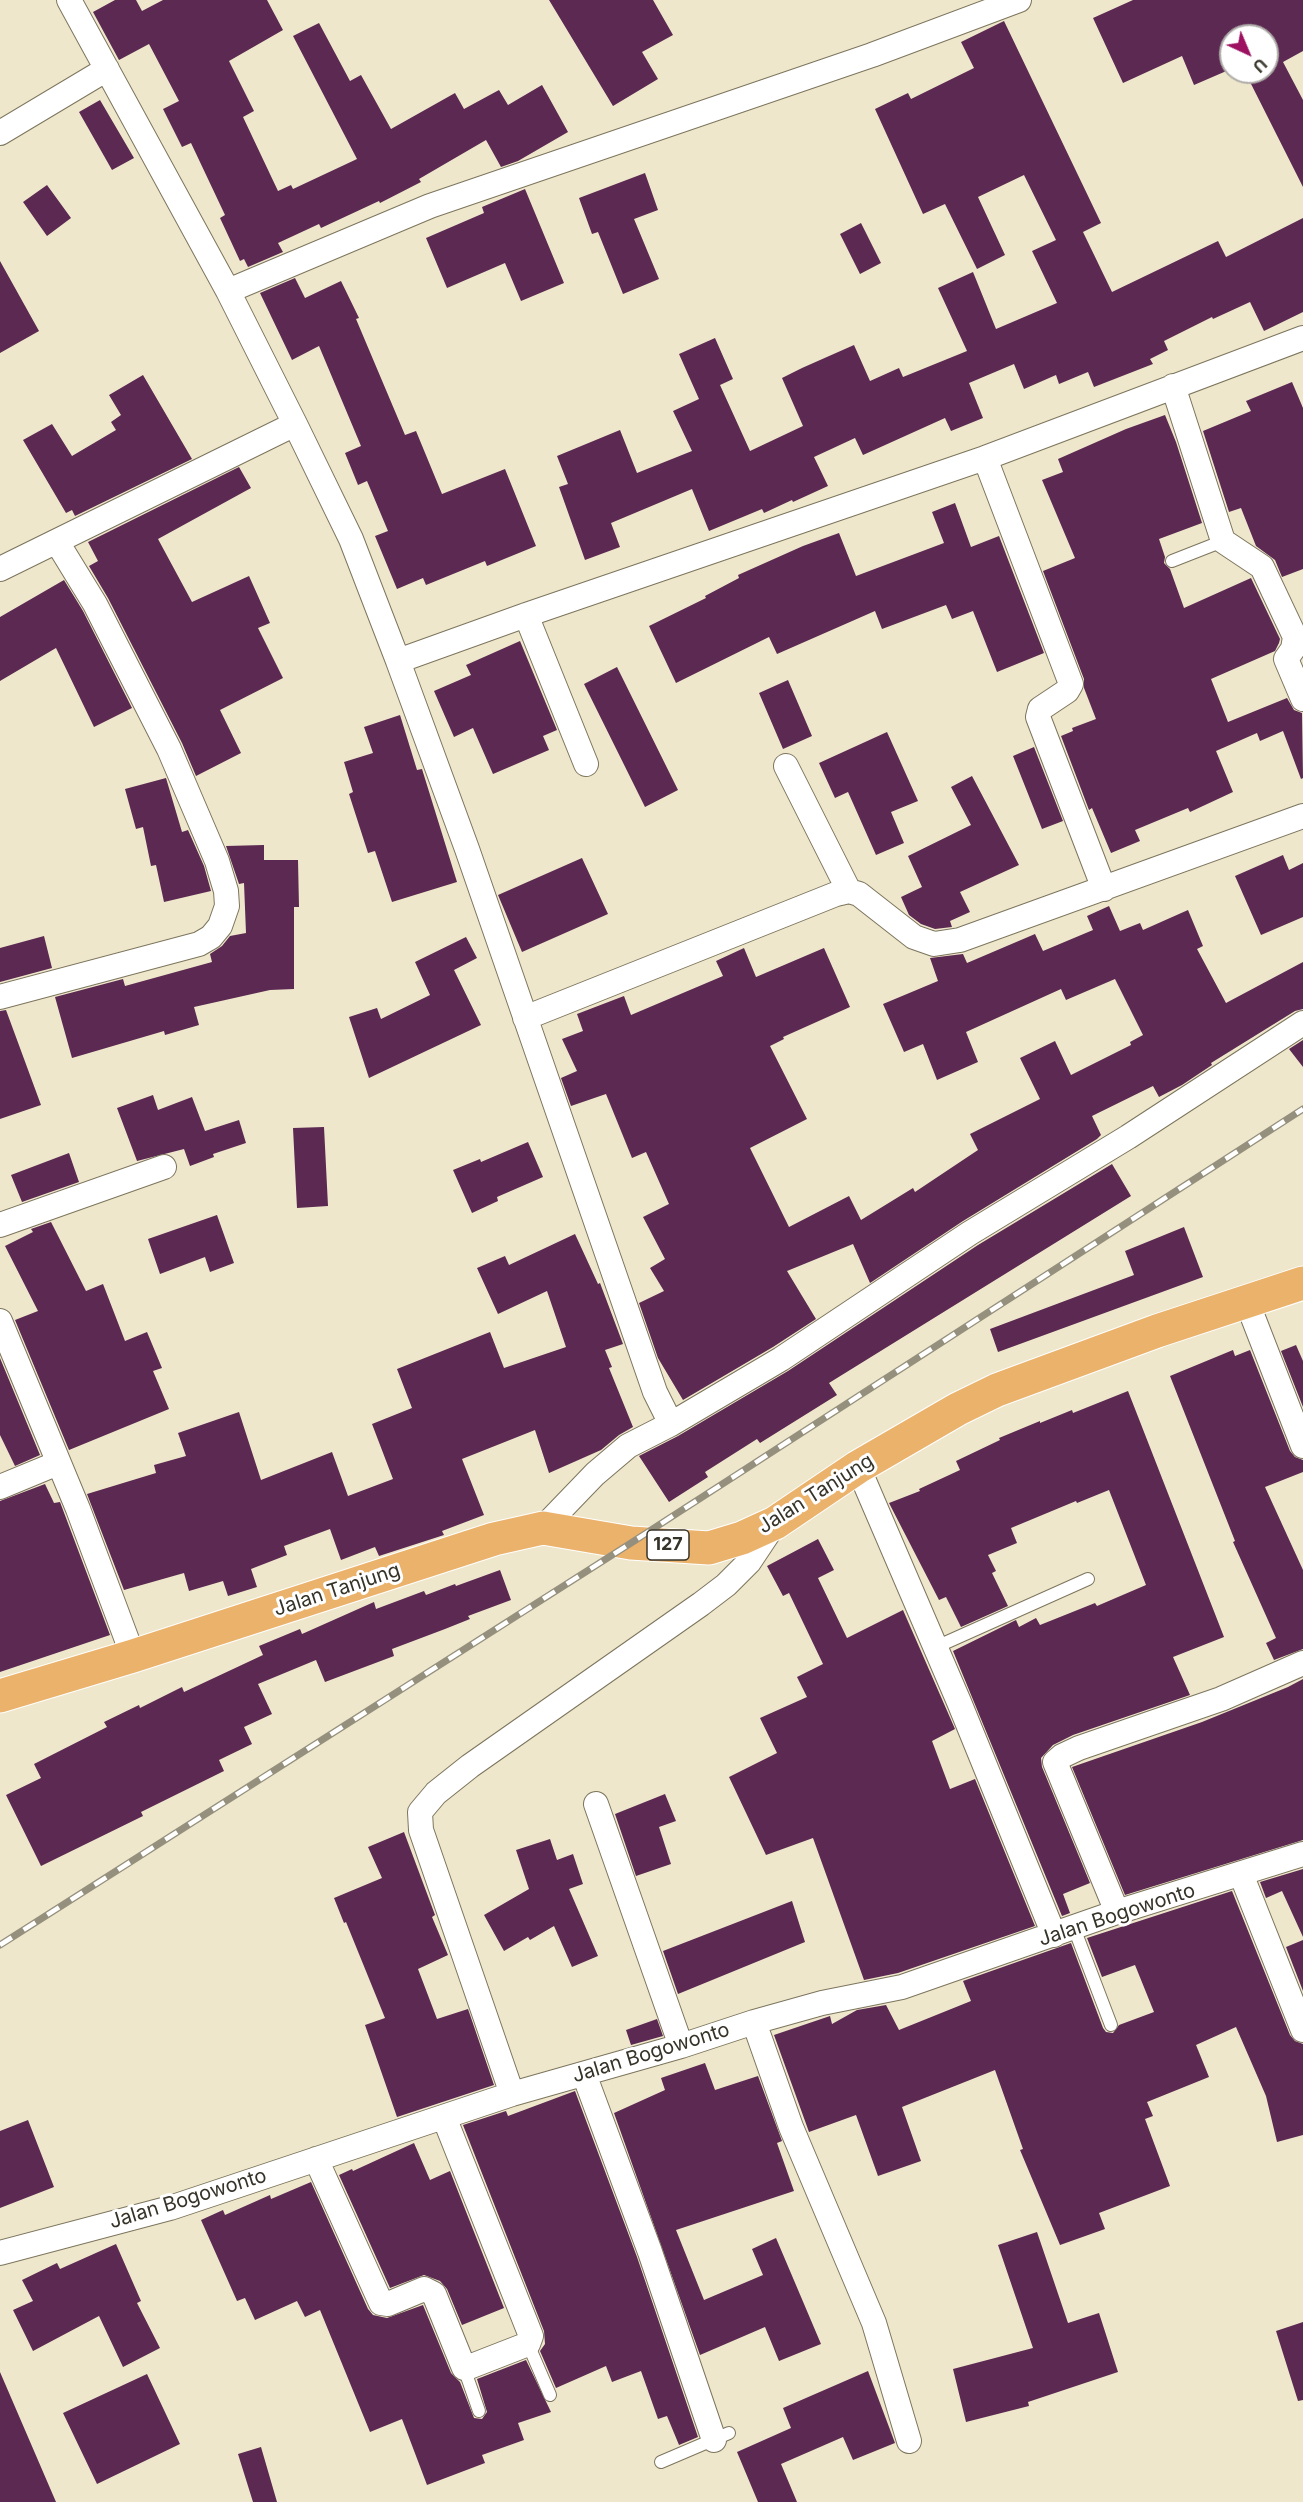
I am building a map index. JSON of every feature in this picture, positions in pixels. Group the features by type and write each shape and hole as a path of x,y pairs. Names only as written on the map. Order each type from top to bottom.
{"main road":[{"name":"Jalan Tanjung","path":"0,1696 133,1656 494,1539 543,1528 631,1543 709,1548 742,1538 775,1523 858,1467 958,1409 997,1390 1071,1361 1303,1283"}],"street":[{"path":"228,291 430,206 872,55 1012,1"},
{"path":"78,3 107,69 228,291 351,539 467,849 655,1392 671,1424"},
{"path":"0,133 107,69"},
{"path":"398,661 985,458 1303,338"},
{"path":"1173,386 1223,542 1262,567 1295,637 1293,649 1286,659 1303,699"},
{"path":"0,569 295,424"},
{"path":"985,458 1071,684 1067,691 1040,708 1038,717 1104,889"},
{"path":"0,997 200,944 211,937 220,926 227,906 226,891 218,861 169,749 95,604 57,542"},
{"path":"526,615 586,764"},
{"path":"786,766 849,891 873,903 914,937 934,944 960,940 1303,816"},
{"path":"525,1018 849,891"},
{"path":"543,1528 595,1474 628,1446 671,1424 781,1359 970,1233 1128,1137 1303,1023"},
{"path":"0,1225 164,1167"},
{"path":"1247,1302 1303,1446"},
{"path":"0,1321 78,1509 133,1656"},
{"path":"0,1487 58,1463"},
{"path":"858,1467 1064,1931"},
{"path":"512,2094 421,1830 420,1812 436,1793 470,1766 726,1585 748,1562 775,1523"},
{"path":"1116,1912 1055,1762 1079,1748 1221,1699 1303,1663"},
{"path":"596,1804 681,2046"},
{"name":"Jalan Bogowonto","path":"0,2253 170,2208 512,2094 681,2046 754,2022 822,2003 903,1987 1116,1912 1303,1854"},
{"path":"1241,1874 1303,2030"},
{"path":"754,2022 791,2127 874,2323 909,2441"},
{"path":"584,2074 721,2437"},
{"path":"316,2159 381,2303 388,2304 424,2289 434,2294 464,2368 528,2344 531,2336 444,2117"}],"lane":[{"path":"1172,561 1223,542"},
{"path":"936,1647 1088,1579"},
{"path":"1064,1931 1111,2025"},
{"path":"528,2344 550,2395"},
{"path":"464,2368 479,2411"},
{"path":"661,2462 721,2437"}],"building":[{"path":"115,0 136,0 142,11 163,0 267,0 283,30 229,61 254,111 243,117 278,191 291,185 293,189 357,159 293,36 319,23 350,81 361,75 391,129 455,93 464,109 499,90 508,105 542,85 568,132 518,161 501,167 486,140 419,179 421,182 380,203 379,201 321,228 319,224 278,243 283,252 248,267 244,259 240,261 220,218 225,215 191,143 182,147 163,109 179,101 149,44 119,60 93,12"},
{"path":"549,0 653,0 673,35 642,52 658,79 613,106"},
{"path":"1133,0 1303,0 1303,51 1283,62 1303,100 1303,187 1251,84 1279,84 1279,24 1219,24 1219,74 1194,85 1182,56 1123,83 1093,18"},
{"path":"1004,21 1101,223 1083,232 1112,292 1218,241 1226,257 1303,218 1303,312 1264,331 1250,302 1213,319 1212,317 1164,341 1168,350 1150,359 1153,364 1094,387 1088,372 1059,384 1056,375 1024,389 1014,364 969,383 983,418 951,431 945,418 863,455 855,438 814,457 828,486 764,513 762,509 709,531 692,489 611,523 620,547 585,560 559,487 568,484 557,456 620,430 637,473 692,451 673,411 699,399 679,354 715,338 733,379 720,385 750,451 803,426 782,378 802,368 854,345 870,381 899,368 903,377 967,351 938,288 973,272 996,329 1057,303 1032,251 1056,240 1024,175 978,197 1005,255 977,269 945,204 923,214 875,109 908,93 911,99 974,68 961,42"},
{"path":"100,100 134,158 112,170 79,112"},
{"path":"645,173 658,210 634,219 659,279 623,294 598,232 592,234 579,198"},
{"path":"47,185 71,218 47,236 23,202"},
{"path":"525,189 564,283 521,301 505,263 447,288 426,238 484,213 482,207"},
{"path":"861,223 881,263 860,274 840,234"},
{"path":"0,261 39,331 0,353"},
{"path":"295,278 305,298 341,281 359,318 356,319 405,435 416,431 442,494 505,469 536,546 487,566 485,561 426,585 423,578 397,589 375,536 388,531 367,481 358,485 345,453 361,446 319,346 292,360 260,293"},
{"path":"143,375 192,459 75,516 72,510 66,513 23,440 52,424 72,456 116,430 111,422 121,415 109,395"},
{"path":"1292,382 1303,408 1303,569 1282,577 1275,560 1256,546 1241,508 1229,512 1203,431 1251,411 1246,401"},
{"path":"1165,415 1202,523 1159,539 1165,557 1164,563 1170,569 1184,608 1251,578 1280,639 1279,643 1275,651 1211,679 1228,722 1287,698 1294,710 1302,713 1303,778 1301,779 1283,731 1260,741 1257,733 1216,751 1233,792 1190,812 1188,808 1135,830 1140,841 1111,853 1092,808 1089,810 1061,736 1073,731 1072,728 1096,719 1084,688 1084,679 1043,571 1075,558 1042,480 1063,472 1058,459 1126,429"},
{"path":"239,467 251,488 158,539 192,602 249,576 270,623 258,628 283,678 220,710 241,753 196,776 182,743 108,598 89,566 98,561 88,542"},
{"path":"955,503 971,547 999,536 1044,653 997,672 973,611 952,619 946,605 882,629 875,611 777,654 769,637 676,683 649,626 706,598 705,596 739,578 738,575 803,546 839,533 856,576 944,543 932,512"},
{"path":"64,580 83,611 132,708 94,727 56,648 0,681 0,617"},
{"path":"520,641 557,730 543,736 549,750 493,774 473,728 454,737 434,691 471,675 466,665"},
{"path":"617,667 678,790 645,807 584,684"},
{"path":"788,680 812,736 783,749 759,693"},
{"path":"400,715 417,770 422,769 457,882 392,902 375,851 368,853 349,794 353,792 344,762 373,753 364,727"},
{"path":"887,732 918,801 891,812 904,843 876,855 848,792 835,798 819,763"},
{"path":"1034,747 1063,821 1042,829 1013,756"},
{"path":"972,776 1019,865 960,892 970,912 950,921 952,927 935,929 921,924 909,915 901,897 922,887 908,856 971,825 951,787"},
{"path":"166,778 182,832 188,830 204,866 211,891 164,902 156,865 151,866 143,827 136,829 125,789"},
{"path":"264,845 264,860 298,860 299,907 294,907 294,989 270,990 194,1007 199,1025 165,1035 164,1031 72,1058 55,997 123,979 125,986 212,962 210,954 222,946 230,936 246,933 244,883 239,884 226,846"},
{"path":"1283,855 1289,870 1303,863 1303,917 1261,935 1235,876"},
{"path":"582,858 608,914 522,952 498,895"},
{"path":"1109,906 1120,931 1140,923 1143,930 1188,910 1203,946 1197,949 1226,1003 1303,962 1303,1009 1295,1011 1211,1063 1212,1065 1182,1085 1159,1097 1153,1086 1092,1116 1101,1135 1097,1139 963,1221 870,1283 853,1244 787,1271 816,1319 683,1400 658,1358 639,1303 664,1291 650,1268 665,1259 643,1217 669,1204 646,1152 632,1158 606,1094 571,1106 561,1078 577,1071 562,1039 583,1031 577,1014 624,996 631,1015 723,976 716,961 744,948 756,977 824,948 850,1007 783,1037 784,1039 770,1046 807,1119 750,1148 789,1227 849,1196 861,1220 913,1188 915,1192 978,1150 970,1134 1040,1099 1020,1058 1055,1041 1071,1075 1131,1045 1130,1042 1143,1035 1115,979 1066,1000 1061,989 966,1032 978,1062 937,1080 923,1044 904,1052 883,1004 938,981 930,958 963,954 967,963 1035,934 1043,951 1093,930 1087,916"},
{"path":"44,936 52,968 0,982 0,948"},
{"path":"466,937 477,958 454,970 481,1025 369,1078 349,1017 377,1008 381,1019 430,995 415,962"},
{"path":"6,1010 41,1105 0,1119 0,1011"},
{"path":"1303,1040 1303,1067 1289,1049"},
{"path":"153,1095 158,1110 192,1097 205,1131 239,1120 246,1143 213,1154 214,1157 190,1166 184,1149 137,1161 117,1108"},
{"path":"324,1127 328,1206 297,1208 293,1128"},
{"path":"528,1142 543,1177 497,1197 498,1201 472,1213 453,1170 480,1159 481,1162"},
{"path":"69,1153 79,1182 22,1202 11,1175"},
{"path":"1112,1164 1131,1196 829,1383 837,1395 760,1443 757,1439 705,1472 708,1477 669,1502 639,1456 678,1436 788,1371 978,1245"},
{"path":"217,1215 234,1263 210,1272 205,1257 160,1274 148,1239"},
{"path":"51,1222 86,1291 103,1284 125,1341 147,1332 162,1368 153,1371 169,1409 69,1450 15,1320 38,1311 5,1246 33,1232 31,1229"},
{"path":"1184,1227 1203,1277 998,1352 990,1329 1134,1275 1125,1251"},
{"path":"575,1234 598,1284 600,1283 623,1344 605,1350 612,1367 609,1368 633,1427 601,1450 549,1473 535,1430 462,1459 484,1515 442,1531 444,1535 379,1556 375,1547 341,1560 330,1529 284,1546 287,1555 251,1569 257,1587 228,1596 223,1581 189,1591 184,1573 124,1590 87,1494 156,1473 154,1465 186,1456 178,1433 239,1412 261,1480 332,1452 348,1496 393,1479 372,1424 412,1408 397,1369 490,1332 504,1368 566,1347 547,1291 498,1314 477,1268 505,1256 509,1265"},
{"path":"1296,1345 1303,1361 1303,1407 1281,1351"},
{"path":"1233,1350 1235,1356 1250,1350 1290,1451 1295,1457 1303,1460 1303,1472 1265,1487 1303,1570 1303,1649 1274,1660 1266,1643 1276,1638 1233,1542 1235,1541 1170,1376"},
{"path":"0,1358 40,1455 15,1466 0,1435"},
{"path":"1128,1391 1224,1637 1173,1657 1190,1695 1073,1735 1053,1745 1041,1758 1042,1767 1090,1883 1063,1894 1070,1913 1062,1916 953,1651 1016,1620 1019,1627 1036,1618 1040,1625 1095,1603 1097,1606 1146,1585 1109,1490 1011,1528 1017,1543 988,1555 996,1571 992,1573 1008,1606 961,1627 946,1597 939,1600 889,1503 920,1491 919,1489 960,1470 956,1461 1000,1440 999,1438 1040,1421 1040,1423 1072,1410 1073,1413"},
{"path":"45,1484 54,1503 60,1502 110,1635 0,1672 0,1501"},
{"path":"818,1539 834,1570 818,1578 847,1638 903,1610 955,1729 932,1741 950,1789 975,1779 1035,1926 898,1973 864,1980 813,1838 766,1855 729,1777 777,1753 760,1718 807,1697 797,1677 823,1664 789,1593 783,1596 767,1566"},
{"path":"500,1570 511,1600 468,1616 470,1619 392,1649 394,1656 325,1682 316,1660 258,1684 272,1714 244,1727 252,1744 219,1760 224,1771 141,1812 143,1816 41,1866 6,1795 41,1778 34,1764 107,1727 104,1722 139,1705 140,1708 182,1687 184,1692 263,1655 259,1646 300,1629 302,1634 374,1602 376,1609 424,1591 426,1595"},
{"path":"1303,1679 1303,1840 1125,1895 1072,1767 1202,1722"},
{"path":"665,1794 676,1821 659,1827 671,1864 636,1876 615,1814"},
{"path":"404,1832 435,1915 432,1917 448,1955 418,1969 437,2019 468,2009 494,2085 397,2117 365,2025 385,2018 334,1898 382,1878 368,1847"},
{"path":"550,1839 557,1860 573,1854 583,1884 569,1889 598,1956 572,1967 554,1926 504,1951 484,1915 529,1889 516,1850"},
{"path":"1303,1869 1303,1937 1282,1891 1266,1898 1260,1882"},
{"path":"1232,1891 1290,2035 1295,2041 1303,2044 1303,2135 1277,2142 1266,2096 1236,2027 1196,2045 1209,2077 1147,2102 1153,2116 1145,2119 1170,2186 1099,2213 1105,2229 1060,2245 1020,2150 1023,2149 995,2070 902,2107 921,2161 878,2176 856,2115 809,2132 774,2035 830,2016 832,2024 857,2010 886,2005 899,2030 971,2001 963,1981 1071,1943 1103,2028 1106,2032 1113,2033 1119,2025 1154,2012 1135,1965 1102,1977 1087,1938"},
{"path":"792,1901 805,1942 678,1994 663,1951"},
{"path":"1303,1940 1303,1991 1286,1947"},
{"path":"657,2019 663,2036 631,2045 626,2030"},
{"path":"705,2063 715,2090 758,2076 782,2141 777,2143 794,2191 676,2230 704,2300 763,2275 752,2249 776,2238 821,2344 779,2361 765,2327 700,2355 614,2113 665,2090 661,2078"},
{"path":"575,2091 637,2257 698,2437 679,2445 667,2416 658,2419 641,2371 612,2382 606,2366 556,2388 540,2351 545,2344 544,2331 463,2125 506,2111 508,2116"},
{"path":"28,2120 54,2187 0,2208 0,2131"},
{"path":"414,2143 430,2180 450,2171 504,2308 462,2325 447,2289 440,2281 424,2275 390,2288 339,2175 352,2169 353,2171"},
{"path":"311,2182 368,2309 373,2315 387,2318 423,2305 451,2373 460,2382 474,2418 482,2419 487,2412 477,2379 526,2360 551,2412 518,2423 524,2440 482,2455 485,2463 427,2485 402,2419 370,2432 320,2310 305,2317 297,2301 255,2320 245,2298 237,2301 201,2220 223,2210 225,2215 270,2195 271,2199"},
{"path":"1037,2232 1068,2323 1099,2313 1118,2372 1028,2402 1029,2406 966,2422 953,2369 1033,2348 998,2245"},
{"path":"116,2244 141,2301 137,2303 160,2348 123,2367 99,2316 33,2351 13,2310 33,2301 22,2280 57,2263 60,2269"},
{"path":"1303,2322 1303,2400 1298,2401 1276,2331"},
{"path":"868,2371 895,2443 853,2460 843,2437 781,2464 797,2502 758,2502 737,2452 791,2428 783,2408"},
{"path":"0,2372 56,2502 0,2502"},
{"path":"147,2374 180,2444 97,2484 63,2413"},
{"path":"261,2447 277,2502 253,2502 238,2454"}],"railway":[{"path":"0,1945 631,1543 1303,1109"}]}
